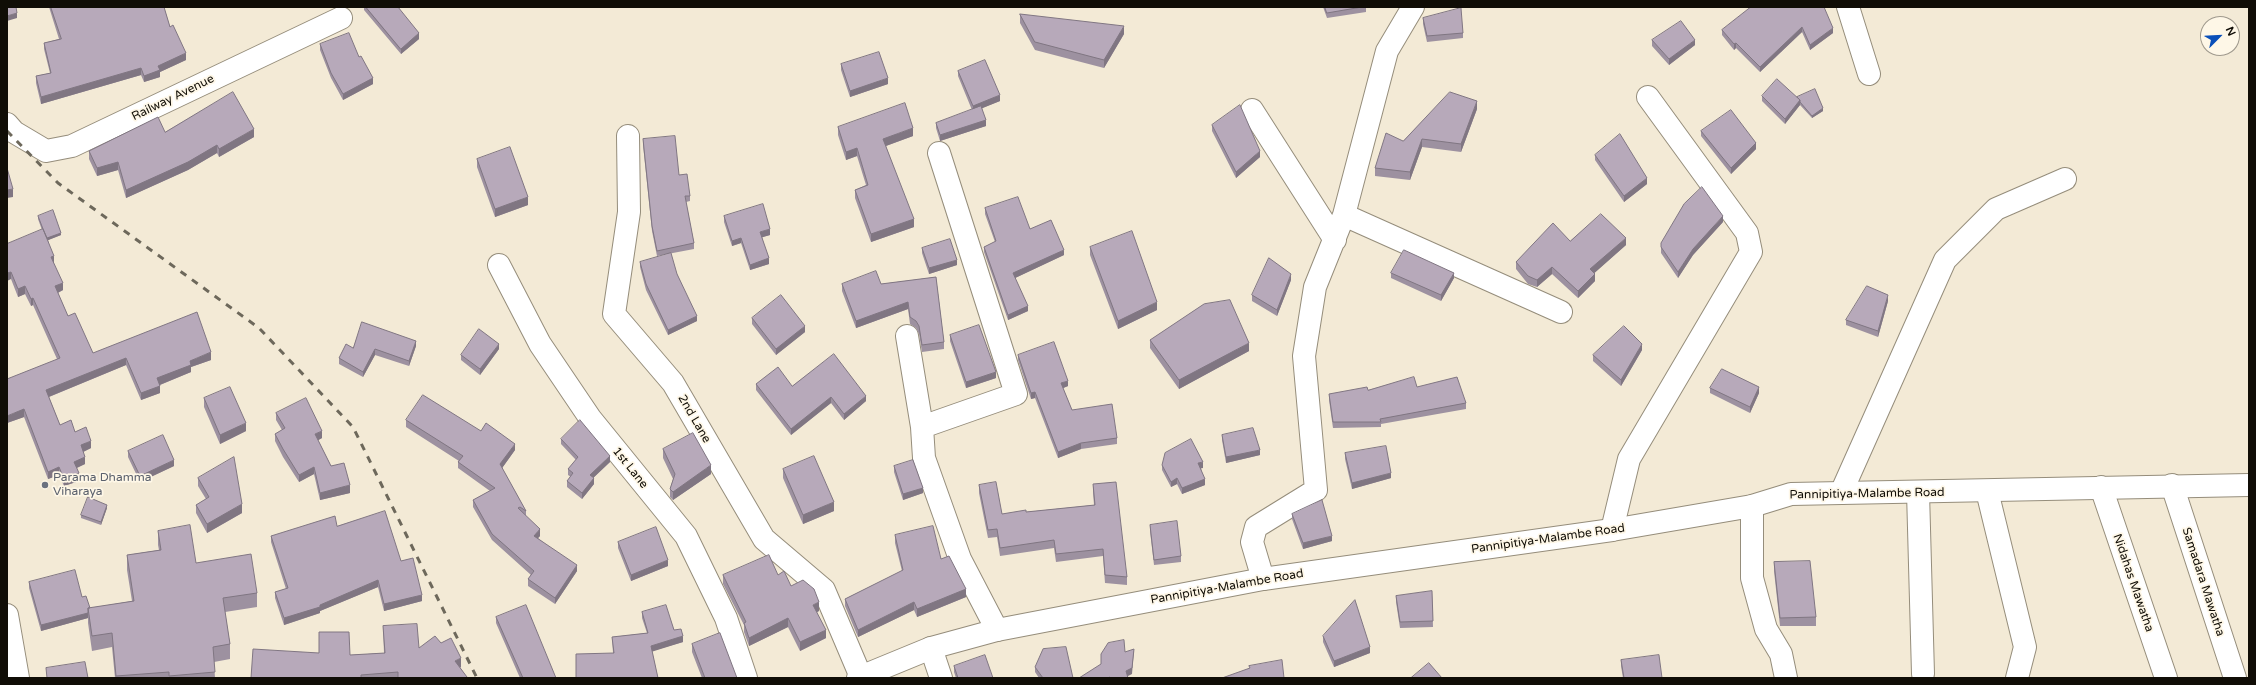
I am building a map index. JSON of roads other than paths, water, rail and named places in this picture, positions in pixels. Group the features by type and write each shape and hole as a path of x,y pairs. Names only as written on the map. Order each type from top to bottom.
{"street":[{"path":"1263,579 1252,542 1256,527 1316,490 1304,356 1315,287 1344,215 1387,51 1413,7"},
{"path":"1848,7 1869,74"},
{"name":"Railway Avenue","path":"7,124 14,132 46,151 72,146 341,18"},
{"path":"1612,530 1629,459 1751,252 1747,232 1648,97"},
{"path":"1252,110 1335,240"},
{"name":"2nd Lane","path":"628,136 629,212 614,314 673,383 764,539 824,590 859,678"},
{"path":"922,427 1016,394 938,153"},
{"path":"1841,493 1945,260 1996,209 2065,179"},
{"path":"1344,215 1561,312"},
{"name":"1st Lane","path":"499,264 540,344 590,418 686,536 726,618 746,678"},
{"path":"907,336 922,427 924,458 960,559 997,630"},
{"name":"Pannipitiya-Malambe Road","path":"859,678 931,648 997,630 1263,579 1612,530 1752,506 1791,494 1987,491 2172,485 2249,485"},
{"name":"Samadara Mawatha","path":"2172,485 2235,678"},
{"name":"Nidahas Mawatha","path":"2101,487 2166,678"},
{"path":"1987,491 2025,647 2017,678"},
{"path":"1918,492 1923,674"},
{"path":"1752,506 1752,578 1766,629 1781,654 1786,678"},
{"path":"7,615 18,678"},
{"path":"931,648 941,678"}],"railway":[{"path":"7,131 58,183 259,328 353,427 477,678"}],"place":[{"name":"Parama Dhamma Viharaya","path":"45,485"}]}
